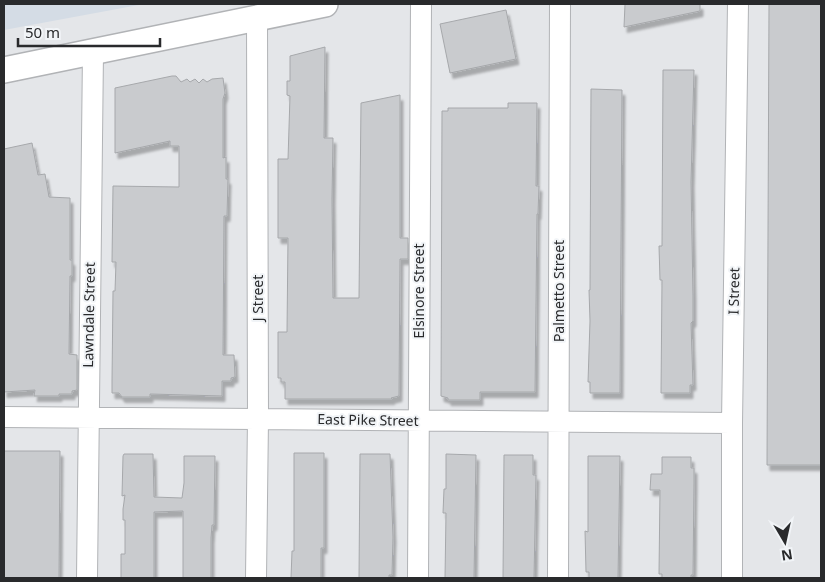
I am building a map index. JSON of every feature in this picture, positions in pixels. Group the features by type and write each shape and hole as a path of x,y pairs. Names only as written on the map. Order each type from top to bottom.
{"main road":[{"path":"4,70 325,4"}],"street":[{"name":"Elsinore Street","path":"418,578 422,4"},
{"name":"Palmetto Street","path":"558,578 560,4"},
{"name":"I Street","path":"732,578 732,423 738,4"},
{"name":"J Street","path":"256,578 258,419 257,18"},
{"name":"Lawndale Street","path":"87,578 93,52"},
{"name":"East Pike Street","path":"4,417 732,423"}],"shaded area":[{"path":"4,4 144,4 4,30"}],"building":[{"path":"625,4 700,4 700,11 624,27"},
{"path":"769,4 821,4 821,465 767,465"},
{"path":"506,10 516,59 450,73 440,24"},
{"path":"325,47 324,138 333,138 333,298 359,298 361,103 400,95 400,238 408,238 408,259 400,259 399,396 392,399 285,399 285,382 281,382 281,378 278,378 278,332 287,332 288,238 278,238 278,159 288,159 290,96 287,95 287,81 290,81 290,56"},
{"path":"663,70 694,70 691,182 693,385 690,385 690,393 661,393 662,280 660,280 659,246 662,246"},
{"path":"176,76 181,82 187,79 190,82 195,79 199,83 203,79 207,82 212,79 223,78 225,93 223,99 223,158 226,157 226,179 228,179 227,216 224,216 223,355 234,355 235,377 231,378 231,381 222,381 222,396 150,394 150,397 122,397 119,393 112,393 113,291 115,291 116,262 112,262 113,186 179,187 179,146 170,146 170,141 115,153 115,88"},
{"path":"591,89 622,90 620,393 590,393 590,382 588,382"},
{"path":"508,103 537,103 536,186 539,186 535,392 480,392 480,400 448,400 448,398 441,396 442,111 448,111 448,108 508,108"},
{"path":"32,143 38,175 45,174 49,197 70,198 70,260 72,260 72,276 70,276 69,354 77,355 77,390 72,391 72,394 59,394 59,396 34,396 35,390 4,392 4,149"},
{"path":"4,451 60,451 59,578 4,578"},
{"path":"294,453 324,453 324,548 321,548 321,578 291,578 292,551 294,551"},
{"path":"124,454 153,454 154,497 182,498 184,456 215,456 211,578 183,578 183,511 154,512 154,578 121,578 121,554 125,554 125,520 123,520 123,509 125,495 122,496"},
{"path":"360,454 390,454 393,537 392,575 389,575 389,578 359,578"},
{"path":"446,454 476,455 474,578 445,578 446,513 443,513 444,489 446,489"},
{"path":"504,455 533,455 533,475 536,475 534,578 503,578"},
{"path":"588,456 620,456 618,578 589,578 589,572 586,572 585,531 588,532"},
{"path":"662,457 691,457 691,468 694,468 693,575 691,575 691,578 662,578 662,574 659,574 660,490 650,490 651,474 662,474"}]}
